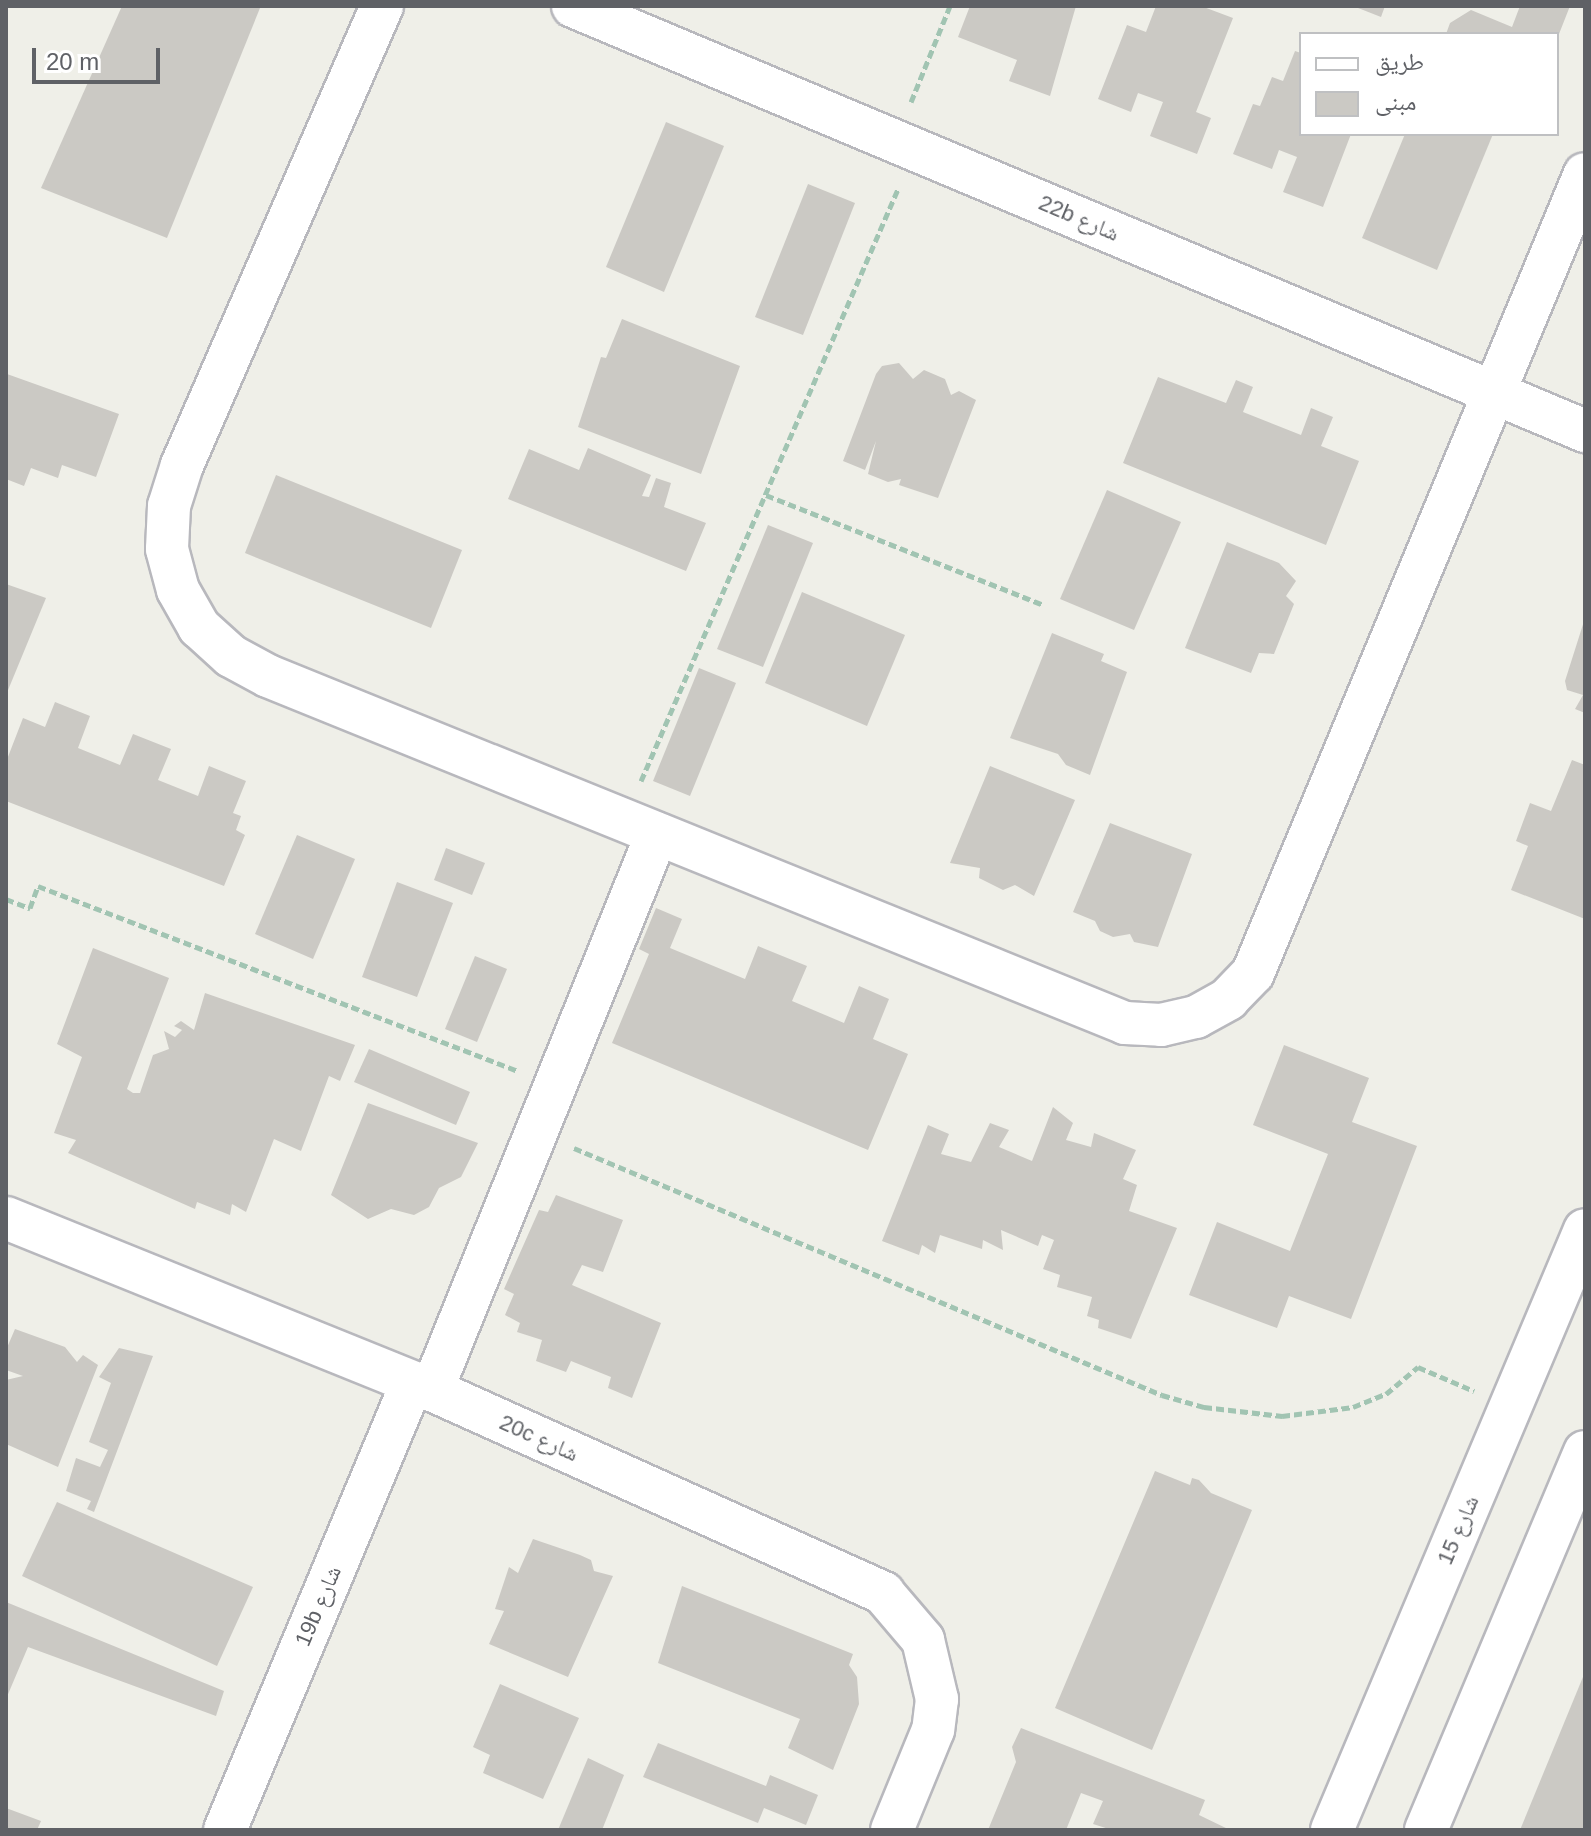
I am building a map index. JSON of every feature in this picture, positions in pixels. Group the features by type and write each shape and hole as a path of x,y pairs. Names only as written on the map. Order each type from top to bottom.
{"street":[{"path":"382,6 182,465 169,506 167,549 178,590 199,627 231,656 640,828 1125,1023 1161,1025 1196,1017 1228,999 1253,973 1270,941 1585,174"},
{"name":"22b شارع","path":"573,6 1585,431"},
{"name":"19b شارع","path":"225,1830 536,1132 555,1086 640,828"},
{"name":"20c شارع","path":"13,1220 422,1386 883,1593 914,1627 934,1669 937,1699 923,1759 892,1830"},
{"name":"شارع 15","path":"1332,1830 1585,1230"},
{"path":"1426,1830 1576,1499 1585,1452"}],"path":[{"path":"640,828 766,495 898,194 896,141 950,6"},
{"path":"766,495 1044,605"},
{"path":"6,899 30,908 38,886 555,1086"},
{"path":"536,1132 1162,1395 1204,1407 1282,1416 1353,1407 1386,1394 1418,1367 1511,1407"}],"building":[{"path":"122,6 260,8 167,238 41,188"},
{"path":"970,6 1076,6 1050,96 1009,81 1017,60 958,37"},
{"path":"1156,6 1201,6 1233,18 1196,112 1211,118 1197,154 1150,136 1163,102 1138,93 1131,112 1098,99 1127,25 1146,32"},
{"path":"1353,6 1385,6 1381,17"},
{"path":"1520,6 1570,6 1559,34 1447,32 1450,23 1471,10 1512,27"},
{"path":"1295,51 1299,52 1299,136 1350,136 1323,207 1283,192 1297,157 1279,150 1272,169 1233,154 1253,104 1260,106 1272,77 1283,81"},
{"path":"666,122 724,146 664,292 606,267"},
{"path":"1404,136 1492,136 1437,270 1362,238"},
{"path":"808,184 855,203 803,335 755,317"},
{"path":"622,319 740,366 701,474 578,427 601,357 606,358"},
{"path":"899,363 913,379 924,370 945,379 951,395 959,391 976,400 938,498 899,485 901,479 888,482 868,474 876,441 865,470 843,461 876,374 882,366"},
{"path":"7,374 119,414 96,477 62,465 58,478 31,468 24,486 6,479"},
{"path":"1158,377 1226,403 1236,380 1253,387 1243,412 1301,435 1311,408 1333,417 1321,446 1359,461 1326,545 1123,463"},
{"path":"588,448 651,475 642,496 649,497 656,478 671,483 664,507 706,523 686,571 508,499 529,449 579,470"},
{"path":"276,475 462,550 431,628 245,553"},
{"path":"1107,490 1181,522 1134,630 1060,599"},
{"path":"768,525 813,543 763,667 717,649"},
{"path":"1227,542 1279,563 1296,581 1286,596 1294,604 1274,654 1259,653 1251,673 1185,648"},
{"path":"6,584 46,598 6,695"},
{"path":"802,592 905,635 867,726 765,683"},
{"path":"1585,618 1585,713 1575,709 1583,695 1567,690 1565,681"},
{"path":"1052,633 1104,654 1101,661 1127,672 1090,775 1066,765 1058,754 1010,738"},
{"path":"699,668 736,683 690,796 653,781"},
{"path":"55,702 90,716 78,748 120,765 133,734 171,749 158,780 198,796 209,766 246,781 233,813 241,816 236,830 245,835 224,886 6,801 6,762 23,718 45,727"},
{"path":"1572,760 1585,765 1585,919 1511,890 1528,846 1516,841 1530,803 1551,811"},
{"path":"990,766 1075,800 1034,896 1015,885 1003,890 979,878 980,868 950,863"},
{"path":"1110,823 1192,854 1158,947 1134,942 1130,934 1113,937 1100,931 1095,921 1073,912"},
{"path":"297,835 355,859 313,959 255,934"},
{"path":"446,848 485,863 472,895 434,880"},
{"path":"397,882 453,903 417,997 362,977"},
{"path":"656,908 682,919 670,948 745,979 758,946 807,966 792,1001 844,1023 859,986 889,999 873,1039 908,1054 868,1150 612,1043 649,954 639,949"},
{"path":"93,948 169,978 127,1089 133,1093 140,1093 153,1055 169,1049 164,1031 175,1037 182,1030 174,1026 181,1021 194,1030 205,993 355,1045 340,1081 329,1076 301,1151 274,1139 246,1212 232,1204 230,1215 197,1202 195,1209 68,1153 76,1140 54,1133 82,1057 57,1044"},
{"path":"475,956 507,969 477,1042 445,1029"},
{"path":"1284,1045 1369,1078 1352,1122 1417,1146 1351,1319 1289,1296 1277,1328 1189,1295 1217,1222 1290,1251 1328,1154 1253,1125"},
{"path":"369,1049 470,1092 456,1125 354,1082"},
{"path":"368,1103 478,1143 461,1177 439,1188 429,1207 414,1215 391,1209 368,1219 331,1195"},
{"path":"1053,1107 1073,1123 1066,1140 1091,1147 1094,1133 1136,1150 1123,1179 1137,1185 1129,1211 1177,1228 1131,1339 1098,1328 1099,1320 1087,1316 1092,1297 1057,1287 1060,1275 1043,1269 1054,1240 1042,1235 1038,1246 1001,1230 1003,1250 983,1240 982,1249 940,1235 935,1253 922,1245 919,1255 882,1241 928,1125 949,1134 941,1154 971,1162 990,1123 1009,1130 999,1147 1032,1161"},
{"path":"556,1195 623,1220 603,1272 582,1265 572,1285 661,1323 632,1398 608,1388 611,1377 571,1361 566,1372 536,1361 542,1340 517,1332 520,1323 505,1315 514,1294 504,1289 539,1210 548,1212"},
{"path":"15,1329 65,1347 77,1362 83,1355 98,1365 58,1467 6,1444 6,1380 23,1376 6,1370 6,1350"},
{"path":"119,1348 153,1356 94,1512 87,1509 91,1501 66,1491 76,1458 100,1467 108,1450 89,1442 111,1383 99,1377"},
{"path":"1155,1471 1190,1485 1192,1478 1199,1480 1211,1493 1252,1510 1152,1750 1055,1708"},
{"path":"57,1502 253,1587 217,1666 22,1576"},
{"path":"533,1539 591,1560 594,1571 613,1576 568,1677 489,1644 504,1611 495,1609 509,1567 518,1573"},
{"path":"682,1586 853,1654 849,1665 857,1677 859,1704 833,1770 788,1748 800,1719 658,1663"},
{"path":"6,1602 224,1691 216,1716 28,1647 6,1699"},
{"path":"1585,1672 1585,1830 1520,1830"},
{"path":"500,1684 579,1718 543,1799 483,1773 490,1755 473,1747"},
{"path":"1021,1728 1205,1800 1199,1815 1230,1830 1112,1830 1093,1824 1103,1801 1081,1793 1066,1830 988,1830 1016,1762 1012,1747"},
{"path":"658,1743 766,1786 770,1775 818,1795 806,1825 764,1808 758,1823 643,1777"},
{"path":"588,1758 624,1775 602,1830 558,1830"},
{"path":"6,1808 41,1821 37,1830 6,1830"}]}
